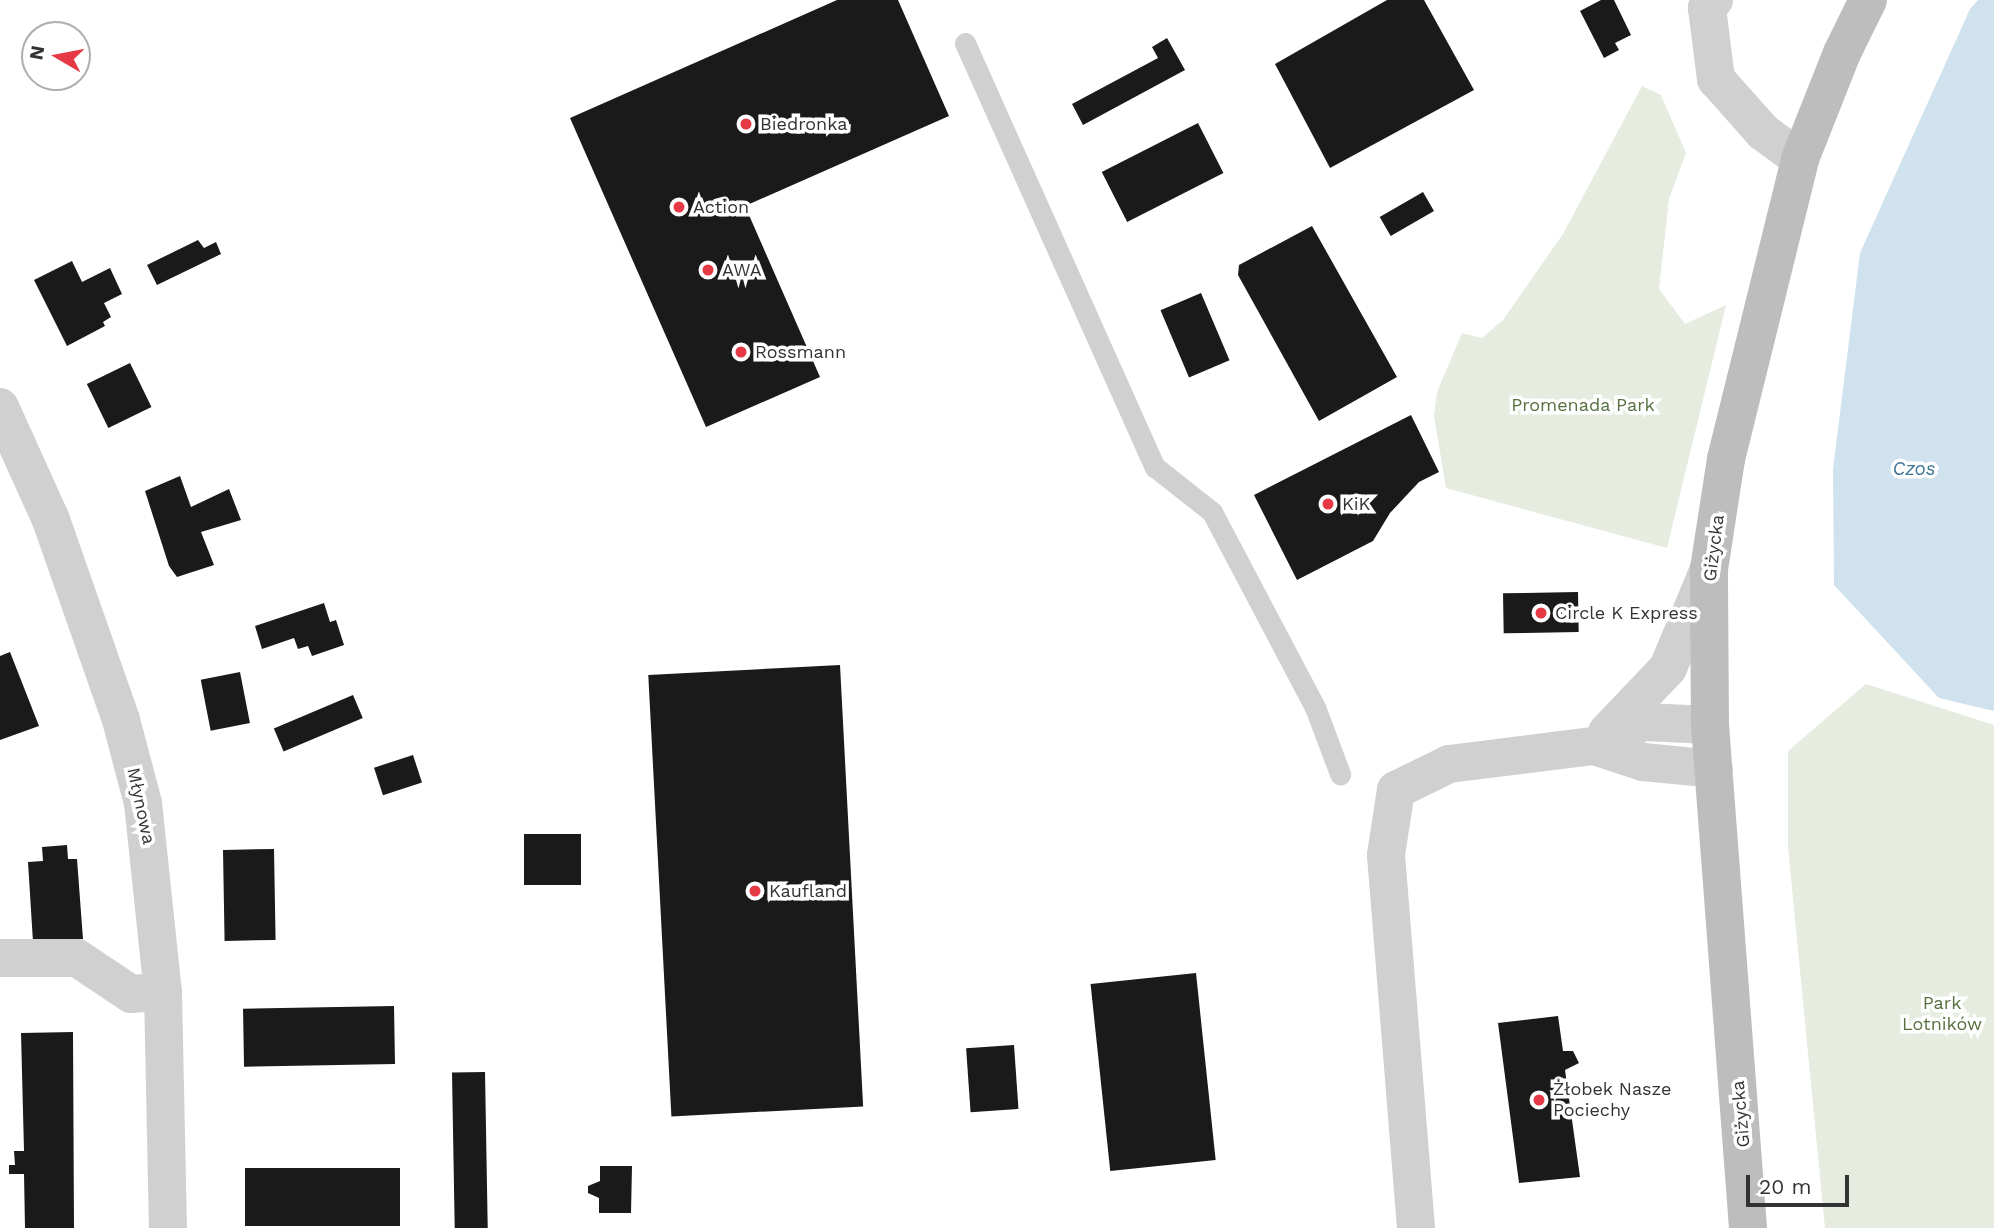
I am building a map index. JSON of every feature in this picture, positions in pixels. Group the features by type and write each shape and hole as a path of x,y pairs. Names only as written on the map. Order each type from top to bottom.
{"street":[{"path":"1714,0 1707,8 1716,79 1763,132 1800,159"},
{"name":"Giżycka","path":"1751,1220 1710,724 1709,569 1726,459 1800,159 1868,0"},
{"name":"Młynowa","path":"0,407 51,520 124,732 150,844 163,992 168,1228"},
{"path":"1594,746 1668,668 1709,569"},
{"path":"1416,1228 1386,855 1396,790 1449,764 1594,746 1643,722 1710,724"},
{"path":"1594,746 1643,762 1714,769"},
{"path":"0,958 78,958 131,994 163,992"}],"lane":[{"path":"965,43 1155,467 1212,512 1315,707 1340,774"}],"green space":[{"name":"Promenada Park","path":"1642,86 1661,95 1686,153 1669,199 1659,289 1685,324 1726,305 1667,548 1446,488 1434,416 1437,392 1462,333 1482,338 1503,320 1563,234"},
{"name":"Park Lotników","path":"1866,684 1994,725 1994,1228 1825,1228 1788,847 1788,751"}],"water":[{"name":"Czos","path":"1978,0 1994,0 1994,711 1939,698 1834,585 1833,469 1860,253 1970,9"}],"building":[{"path":"837,0 898,0 949,116 745,206 820,377 706,427 570,118"},
{"path":"1387,0 1424,0 1474,90 1330,168 1275,64"},
{"path":"1601,0 1614,0 1631,35 1615,43 1619,50 1604,58 1580,11"},
{"path":"1167,38 1185,70 1083,125 1072,104 1158,58 1152,47"},
{"path":"1198,123 1223,173 1127,222 1102,172"},
{"path":"1423,192 1434,211 1391,236 1380,217"},
{"path":"1312,226 1397,377 1319,421 1238,275 1239,265"},
{"path":"198,240 204,248 216,242 221,254 157,285 147,265"},
{"path":"72,261 82,282 110,268 122,294 104,303 111,317 103,322 105,326 67,346 34,280"},
{"path":"1201,293 1230,360 1189,377 1160,310"},
{"path":"130,363 151,407 108,428 87,384"},
{"name":"KiK","path":"1411,415 1439,472 1419,482 1390,513 1373,541 1297,580 1254,495"},
{"path":"180,476 191,507 229,489 241,520 201,532 214,565 177,577 169,566 145,491"},
{"name":"Circle K Express","path":"1578,592 1579,632 1504,633 1503,593"},
{"path":"324,603 330,622 336,620 344,645 312,656 308,646 298,649 294,638 262,649 255,626"},
{"path":"10,652 39,726 0,740 0,656"},
{"name":"Kaufland","path":"840,665 863,1106 671,1116 648,675"},
{"path":"240,672 250,723 211,731 201,680"},
{"path":"353,695 363,718 284,752 274,729"},
{"path":"413,755 422,783 383,795 374,768"},
{"path":"524,834 581,834 581,885 524,885"},
{"path":"67,845 68,859 77,859 83,939 33,942 28,862 43,861 42,847"},
{"path":"274,849 276,940 225,941 223,850"},
{"path":"1196,973 1216,1160 1110,1171 1091,984"},
{"path":"394,1006 395,1064 244,1067 243,1009"},
{"path":"1558,1016 1563,1051 1573,1051 1579,1063 1565,1070 1580,1177 1519,1183 1498,1023"},
{"path":"73,1032 74,1228 25,1228 24,1174 9,1174 9,1165 15,1165 14,1151 24,1151 21,1033"},
{"path":"1014,1045 1018,1109 971,1112 966,1048"},
{"path":"485,1072 488,1228 455,1228 452,1073"},
{"path":"600,1166 632,1166 631,1213 599,1213 599,1198 588,1193 588,1186 600,1181"},
{"path":"245,1168 400,1168 400,1226 245,1226"}],"place":[{"name":"Biedronka","path":"746,124"},
{"name":"Action","path":"679,207"},
{"name":"AWA","path":"708,270"},
{"name":"Rossmann","path":"741,352"},
{"name":"KiK","path":"1328,504"},
{"name":"Circle K Express","path":"1541,613"},
{"name":"Kaufland","path":"755,891"},
{"name":"Żłobek Nasze Pociechy","path":"1539,1100"}]}
